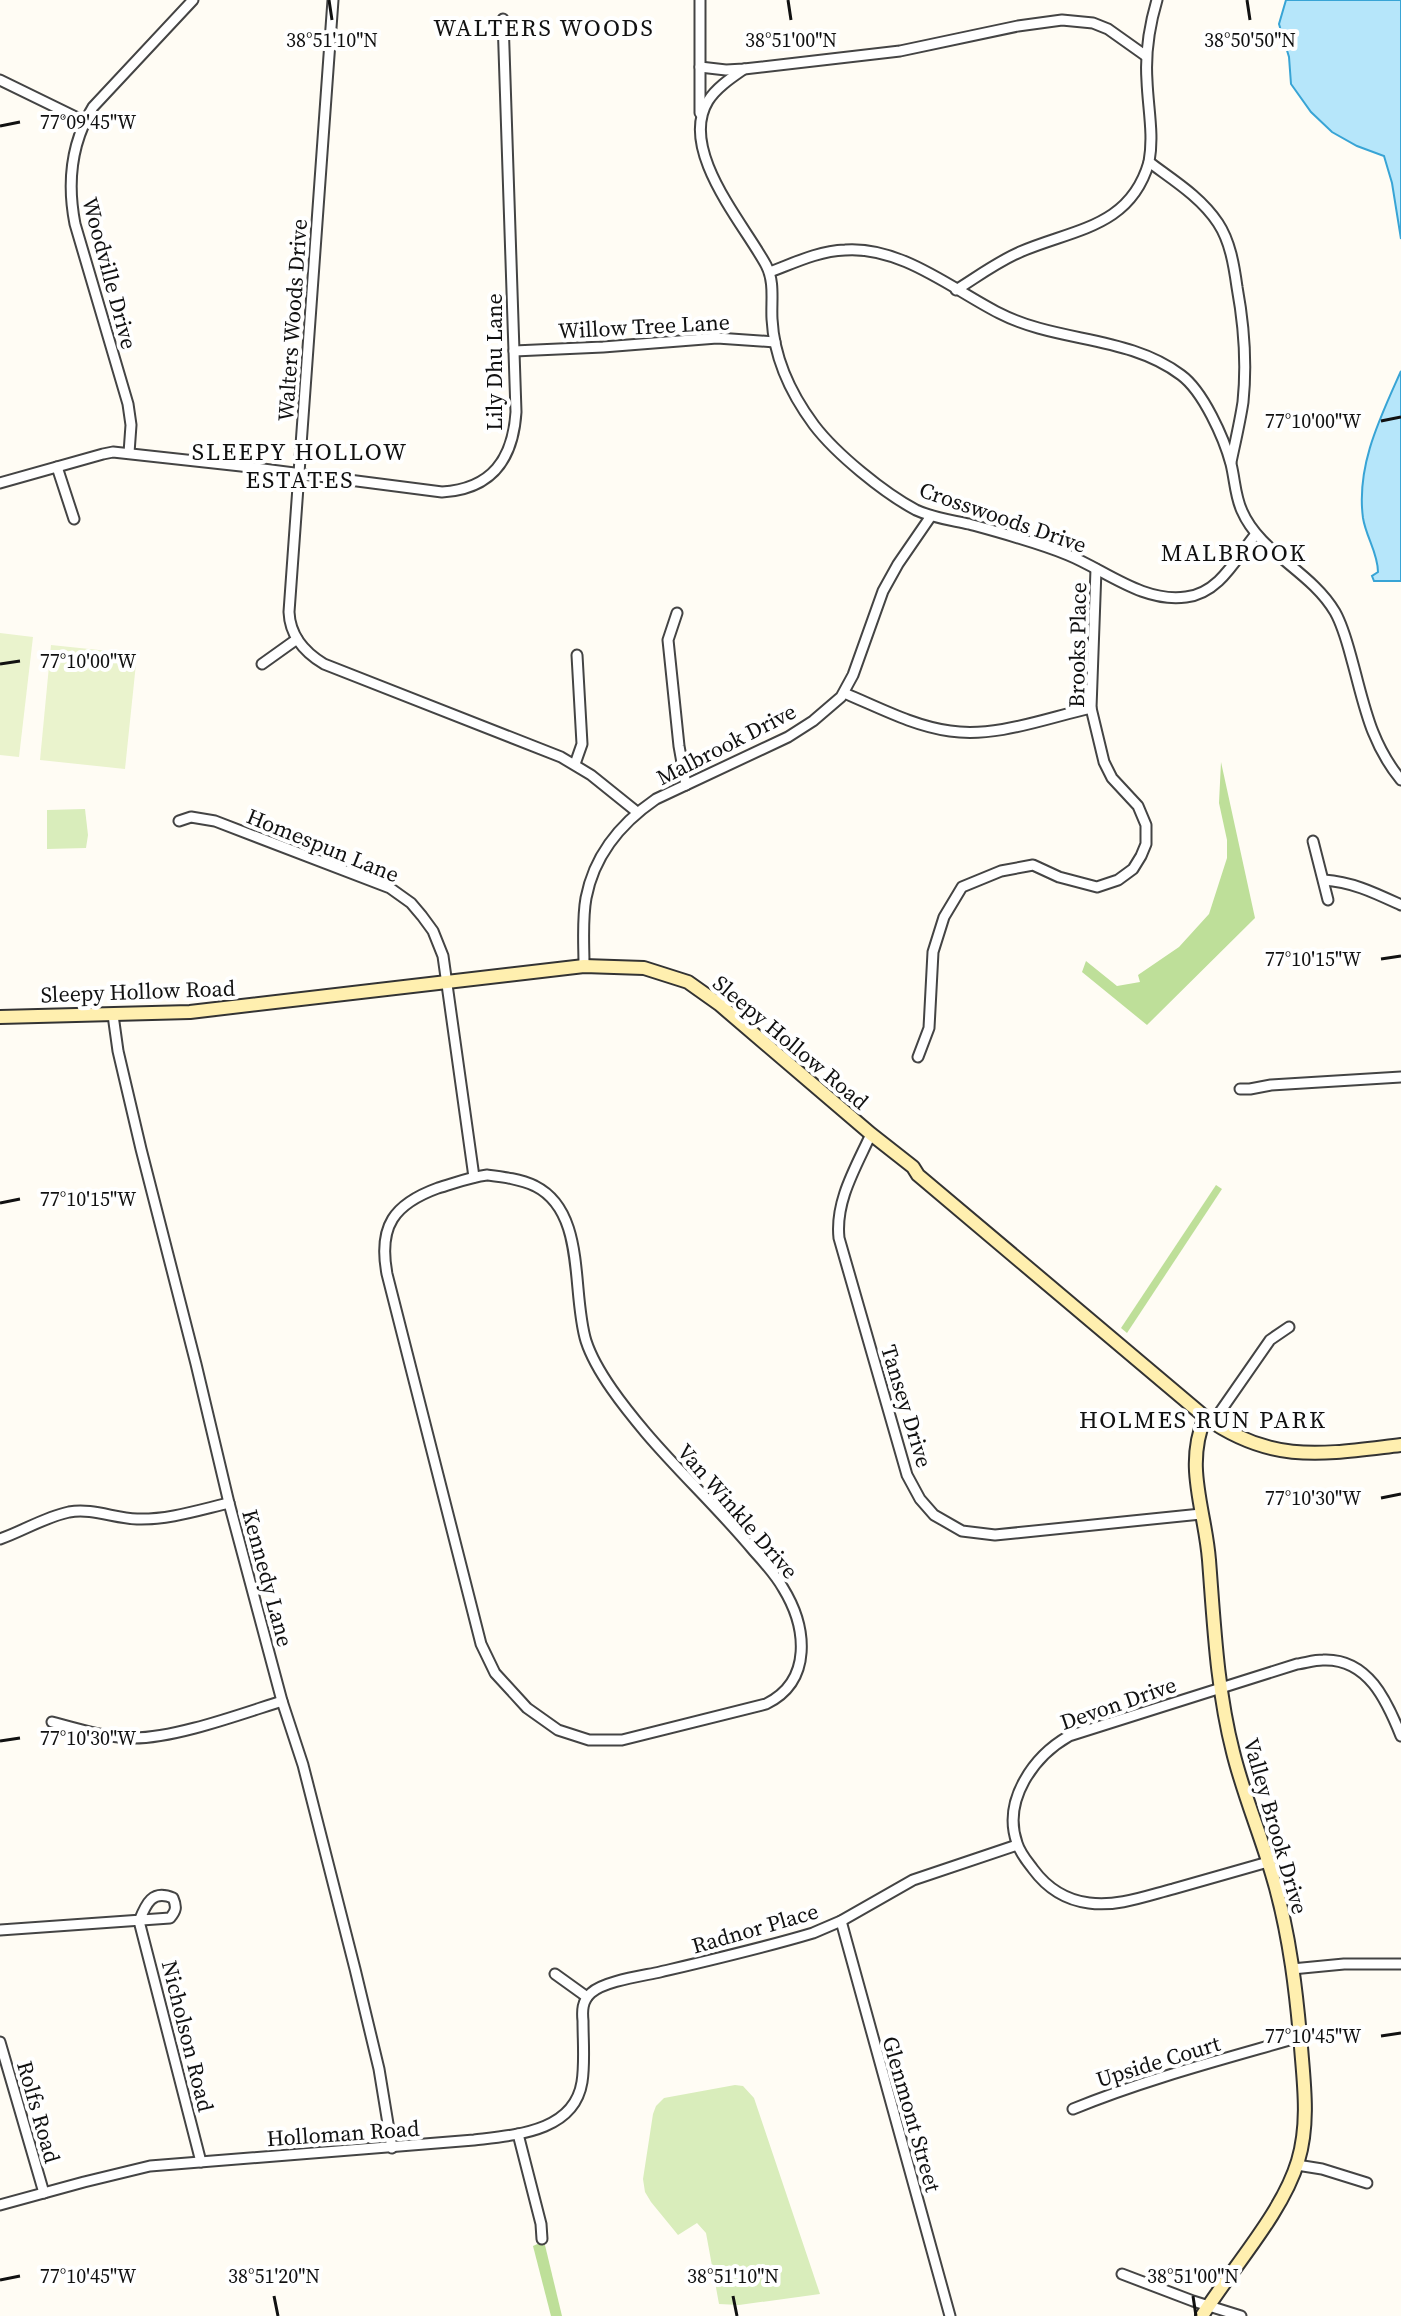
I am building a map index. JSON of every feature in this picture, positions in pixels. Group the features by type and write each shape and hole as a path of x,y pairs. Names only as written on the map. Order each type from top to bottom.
{"main road":[{"name":"Sleepy Hollow Road","path":"0,1017 205,1011 584,966 644,968 688,982 719,1004 1209,1419 1236,1436 1286,1452 1334,1453 1401,1445"},
{"name":"Valley Brook Drive","path":"1206,2311 1277,2205 1297,2165 1304,2131 1300,2037 1283,1917 1236,1763 1220,1687 1209,1556 1195,1458 1196,1444 1209,1419"}],"street":[{"name":"Woodville Drive","path":"129,453 131,425 128,404 75,224 71,201 72,163 84,121 104,94 193,0"},
{"name":"Walters Woods Drive","path":"297,639 289,612 333,0"},
{"path":"700,0 700,67 744,69 900,51 1062,20 1093,23 1108,29 1146,56"},
{"path":"956,290 1013,255 1080,233 1111,216 1134,195 1149,162 1152,134 1146,56 1157,0"},
{"name":"Lily Dhu Lane","path":"0,483 103,454 129,453 442,492 468,488 483,481 498,468 513,438 516,412 503,19"},
{"name":"Crosswoods Drive","path":"700,67 700,124 705,155 722,195 770,272 775,342 781,367 794,394 824,437 875,482 906,504 931,516 1066,554 1140,590 1170,598 1200,594 1221,579 1256,534"},
{"path":"700,124 714,93 744,69"},
{"path":"0,80 84,121"},
{"path":"1149,162 1202,204 1218,223 1228,246 1242,315 1245,353 1242,406 1231,464"},
{"path":"770,272 813,256 854,249 904,262 1010,319 1055,333 1118,346 1180,374 1190,383 1208,412 1231,464 1242,513 1256,534 1313,584 1336,614 1344,631 1372,733 1383,756 1401,780"},
{"name":"Willow Tree Lane","path":"514,351 717,338 775,342"},
{"path":"57,467 74,519"},
{"name":"Malbrook Drive","path":"584,966 584,910 590,881 612,839 637,812 656,799 788,737 813,721 844,693 883,591 931,516"},
{"name":"Brooks Place","path":"918,1057 929,1028 933,952 944,917 962,887 1001,871 1033,865 1059,877 1097,887 1118,880 1133,869 1146,844 1146,825 1138,806 1112,778 1104,762 1091,708 1096,569"},
{"path":"677,613 668,640 686,785"},
{"path":"262,664 297,639 309,654 324,664 575,764 637,812"},
{"path":"575,764 582,744 577,655"},
{"path":"844,693 934,728 970,733 998,731 1091,708"},
{"name":"Homespun Lane","path":"179,821 191,817 215,821 390,888 411,903 433,931 443,956 447,984"},
{"path":"1313,841 1328,900"},
{"path":"1324,880 1362,887 1401,905"},
{"path":"447,984 474,1177"},
{"name":"Kennedy Lane","path":"113,1015 118,1051 141,1149 229,1503 282,1701 303,1765 376,2054 392,2148"},
{"path":"1240,1089 1401,1077"},
{"name":"Tansey Drive","path":"871,1134 844,1194 839,1211 839,1238 903,1466 928,1509 962,1531 995,1535 1201,1514"},
{"name":"Van Winkle Drive","path":"487,1175 533,1185 544,1191 560,1208 572,1237 581,1321 593,1358 646,1433 744,1538 785,1590 799,1629 800,1661 793,1682 776,1699 660,1732 622,1740 589,1740 565,1733 544,1721 495,1673 478,1629 387,1274 383,1246 390,1222 405,1204 428,1192 474,1177 487,1175"},
{"name":"Valley Brook Drive","path":"1209,1419 1270,1340 1289,1327"},
{"path":"0,1539 71,1512 152,1519 229,1503"},
{"name":"Devon Drive","path":"1017,1845 1013,1826 1019,1792 1033,1765 1053,1745 1086,1729 1297,1664 1323,1660 1353,1668 1375,1684 1387,1702 1401,1736"},
{"path":"52,1722 113,1736 146,1737 184,1730 282,1701"},
{"path":"1017,1845 1040,1880 1048,1886 1070,1899 1102,1904 1139,1898 1268,1862"},
{"name":"Radnor Place","path":"587,1997 596,1990 627,1980 790,1940 841,1921 913,1880 1017,1845"},
{"name":"Nicholson Road","path":"0,1930 139,1921 201,2162"},
{"name":"Glenmont Street","path":"841,1921 950,2316"},
{"path":"1292,1969 1344,1964 1401,1964"},
{"path":"555,1974 587,1997"},
{"name":"Holloman Road","path":"0,2205 125,2171 518,2134 555,2123 575,2105 582,2082 582,2011 587,1997"},
{"name":"Upside Court","path":"1073,2109 1300,2037"},
{"name":"Rolfs Road","path":"0,2042 44,2193"},
{"path":"518,2134 542,2239"},
{"path":"1297,2165 1367,2183"},
{"path":"1122,2274 1206,2311 1241,2316"}],"green space":[{"path":"0,633 33,637 19,757 0,755"},
{"path":"51,645 137,654 125,769 40,760"},
{"path":"1221,762 1255,918 1147,1025 1082,972 1086,961 1117,986 1140,982 1138,975 1179,947 1209,914 1227,858 1227,840 1219,803"},
{"path":"85,809 86,848 47,849 47,810"},
{"path":"1216,1185 1222,1189 1127,1333 1121,1328"},
{"path":"743,2086 754,2098 820,2294 739,2305 719,2304 706,2233 697,2223 678,2235 645,2192 643,2179 656,2106 664,2098"},
{"path":"544,2241 562,2316 551,2316 533,2246"}],"water":[{"path":"1286,0 1401,0 1401,239 1392,183 1384,156 1332,132 1311,112 1291,84 1289,57 1279,24"},
{"path":"1401,371 1401,581 1374,581 1372,576 1378,572 1363,518 1363,480 1372,443"}],"district":[{"name":"WALTERS WOODS","path":"544,27"},
{"name":"SLEEPY HOLLOW ESTATES","path":"300,465"},
{"name":"MALBROOK","path":"1234,552"},
{"name":"HOLMES RUN PARK","path":"1203,1419"}]}
